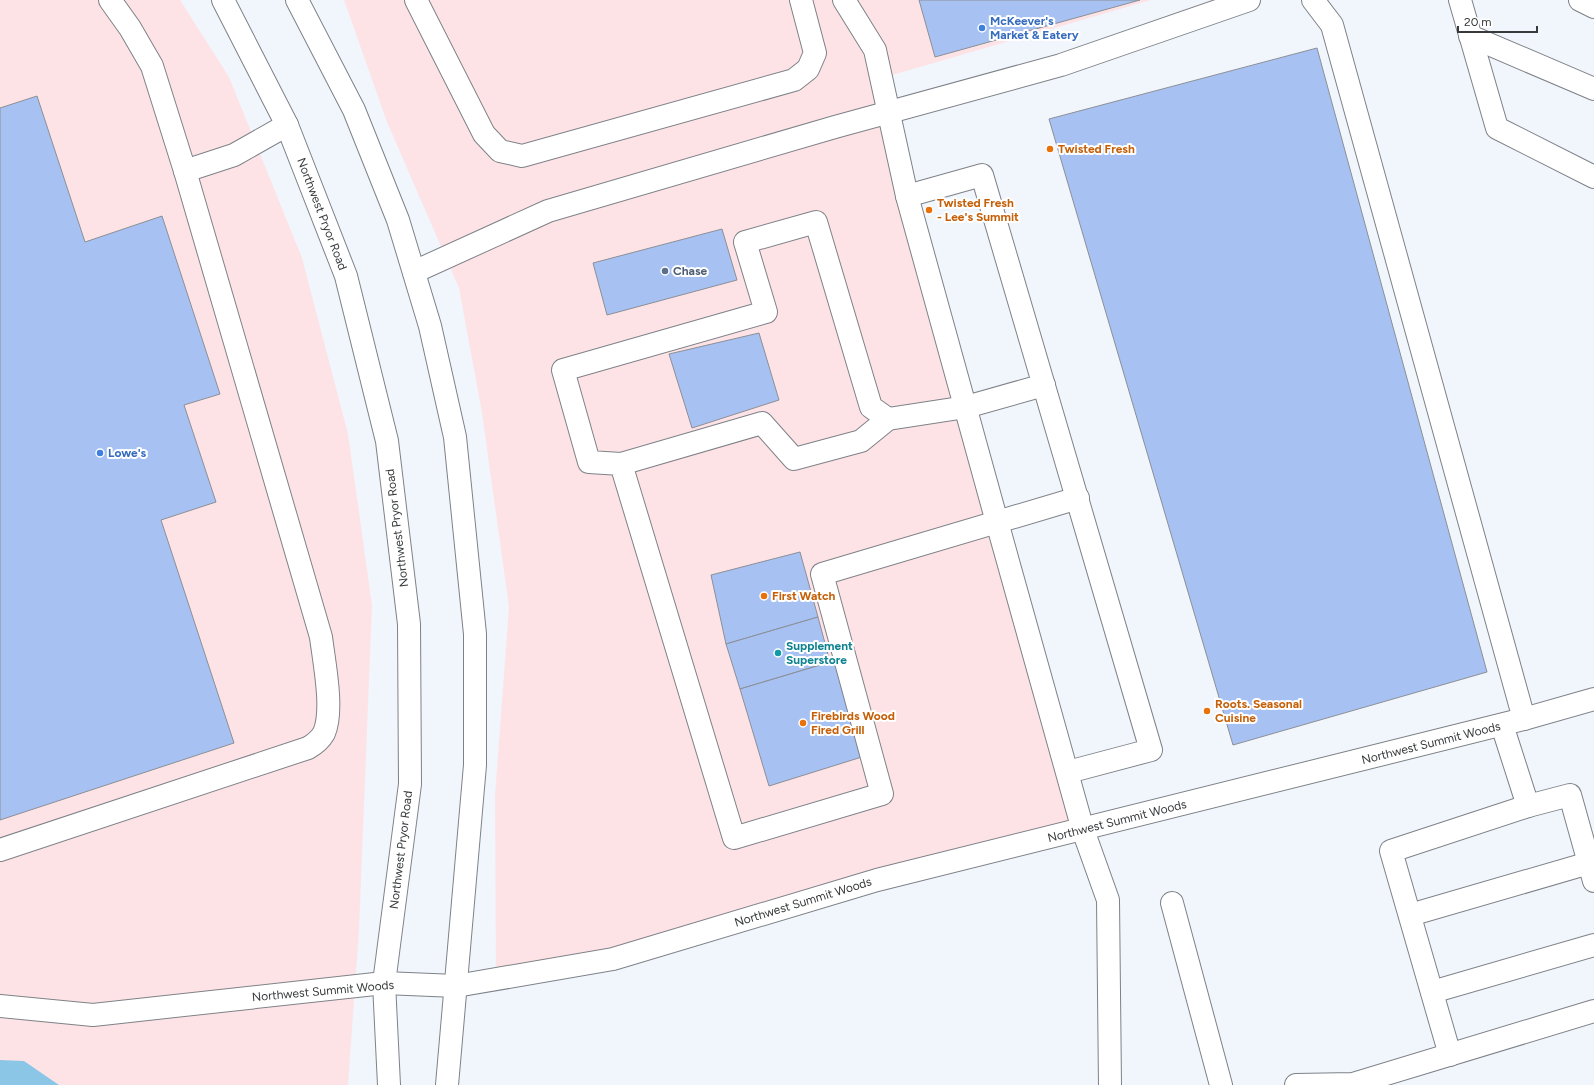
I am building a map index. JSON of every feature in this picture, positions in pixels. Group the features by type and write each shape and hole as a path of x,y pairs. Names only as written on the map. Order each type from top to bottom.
{"main road":[{"path":"0,850 308,748 318,742 324,732 329,702 321,637 185,171 152,66 130,28 110,0"},
{"name":"Northwest Pryor Road","path":"223,0 286,125 346,276 387,441 409,624 410,784 384,983 389,1085"},
{"path":"297,0 354,110 398,220 430,326 455,437 475,634 475,765 447,1085"},
{"path":"416,0 484,134 500,151 522,156 794,80 808,69 815,53 801,0"},
{"path":"844,0 875,50 890,112 907,196 1083,830 1108,900 1110,1085"},
{"path":"414,272 548,211 890,112 1061,65 1249,0"},
{"path":"1313,0 1332,25 1524,719"},
{"path":"1460,0 1497,128 1594,177"},
{"path":"1580,0 1594,7"},
{"path":"1470,36 1594,89"},
{"path":"185,171 234,155 286,125"},
{"path":"907,196 982,175 1151,750 1068,772"},
{"path":"888,419 871,407 816,222 746,242 766,312 563,370 589,462 621,464 762,424 794,459 861,441 888,419 966,407 1044,385"},
{"path":"621,464 734,838 882,794 822,574 1078,498"},
{"name":"Northwest Summit Woods","path":"0,1006 93,1015 384,983 456,986 613,959 877,880 1502,725 1594,699"},
{"path":"1502,725 1528,806"},
{"path":"1410,916 1592,872 1570,795 1528,806 1391,851 1450,1055"},
{"path":"1172,903 1221,1085"},
{"path":"1432,992 1594,945"},
{"path":"1296,1085 1353,1084 1594,1012"}],"shaded area":[{"path":"0,0 180,0 229,77 302,258 348,434 372,605 359,930 348,1085 0,1085"},
{"path":"344,0 1151,0 882,78 1083,830 496,979 495,796 509,607 482,413 459,288 387,122"}],"water":[{"path":"0,1060 24,1061 59,1085 0,1085"}],"building":[{"name":"McKeever's Market & Eatery","path":"919,0 1140,0 935,57"},
{"path":"1317,48 1487,672 1233,745 1049,119"},
{"name":"Lowe's","path":"37,96 85,242 162,216 220,394 184,405 216,502 161,520 234,743 0,820 0,108"},
{"name":"Chase","path":"722,229 737,280 607,315 593,263"},
{"path":"759,333 779,400 692,428 669,354"},
{"name":"First Watch","path":"800,552 818,617 726,644 711,575"},
{"name":"Supplement Superstore","path":"818,617 830,662 740,689 726,644"},
{"name":"Firebirds Wood Fired Grill","path":"837,660 865,756 769,786 740,689"}],"place":[{"name":"McKeever's Market & Eatery","path":"982,28"},
{"name":"Twisted Fresh","path":"1050,149"},
{"name":"Twisted Fresh - Lee's Summit","path":"929,210"},
{"name":"Chase","path":"665,271"},
{"name":"Lowe's","path":"100,453"},
{"name":"First Watch","path":"764,596"},
{"name":"Supplement Superstore","path":"778,653"},
{"name":"Roots. Seasonal Cuisine","path":"1207,711"},
{"name":"Firebirds Wood Fired Grill","path":"803,723"}]}
